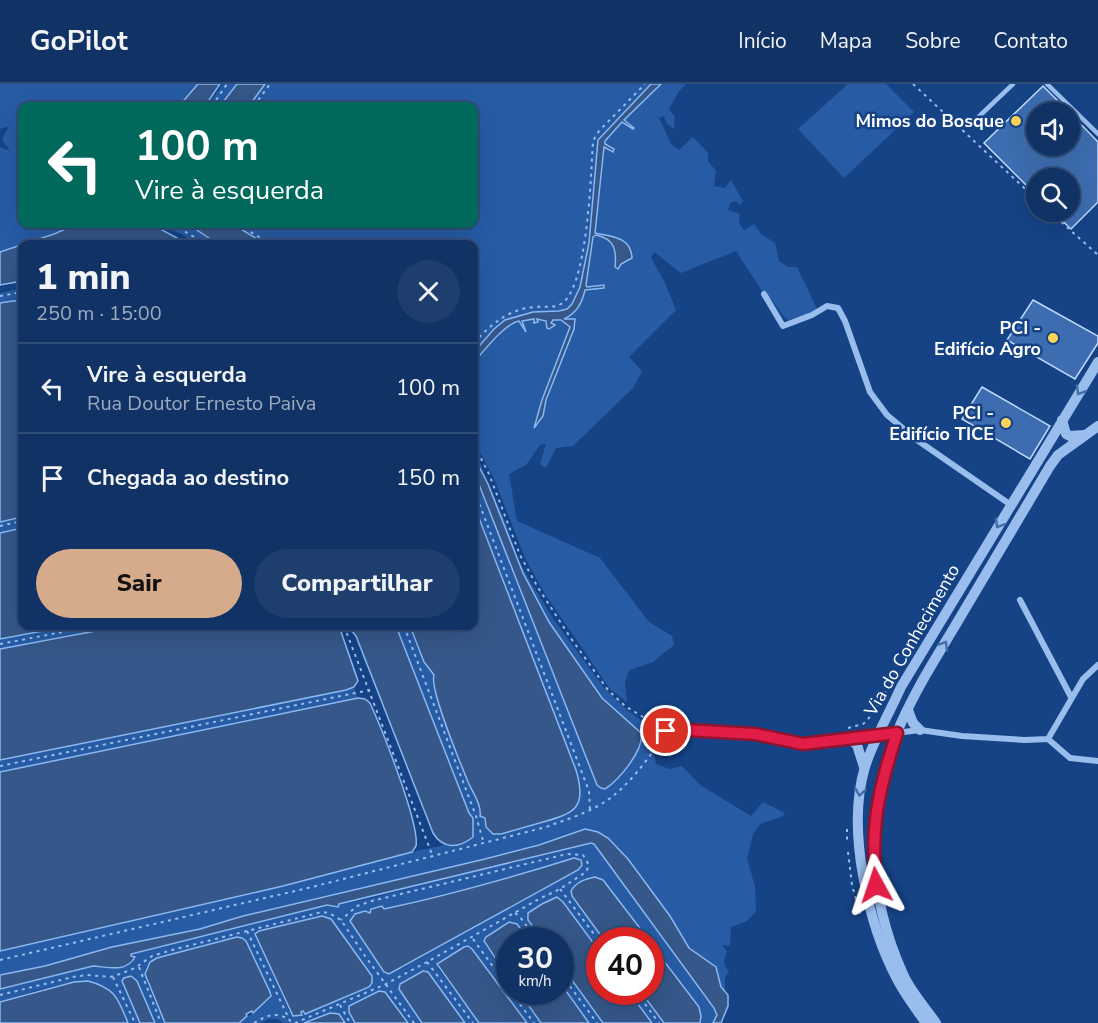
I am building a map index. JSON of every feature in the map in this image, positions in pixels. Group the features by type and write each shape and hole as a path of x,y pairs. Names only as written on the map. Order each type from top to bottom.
{"street":[{"path":"764,294 783,326 812,315 827,306 838,308 845,321 870,392 887,415 917,440 1011,505"},
{"name":"Via do Conhecimento","path":"926,1023 897,980 868,900 858,822 859,795 865,768 877,736 901,687 1098,362"},
{"path":"1062,420 1066,434 1070,436 1087,434"},
{"name":"Via do Conhecimento","path":"936,1023 903,976 884,919 876,885 875,816 883,776 897,733 908,710 954,627 1050,465 1058,455 1098,426"},
{"path":"1040,456 1048,458 1050,465"},
{"path":"1020,600 1071,697"},
{"path":"942,620 954,627"},
{"path":"1048,739 1083,679 1098,665"},
{"path":"908,710 913,723 920,730"},
{"path":"666,731 755,734 803,744 849,735 877,736 920,730 970,737 1048,739 1070,758 1098,761"},
{"path":"849,735 857,746 865,768"}],"lane":[{"path":"970,125 1013,84"},
{"path":"1047,84 1098,134"}],"path":[{"path":"215,102 227,84"},
{"path":"257,102 270,84"},
{"path":"478,339 508,313 521,309 559,305 566,301 579,274 586,232 592,141 645,84"},
{"path":"913,84 1026,190"},
{"path":"1061,222 1098,255"},
{"path":"179,228 199,240"},
{"path":"244,228 264,240"},
{"path":"0,296 18,293"},
{"path":"0,960 484,844 546,827 590,810 616,793 655,748 666,731 625,706 608,690 570,637 520,555 489,474 478,453"},
{"path":"478,500 589,791 590,810"},
{"path":"0,526 18,522"},
{"path":"0,644 73,630"},
{"path":"346,630 434,857"},
{"path":"406,630 476,816 484,844"},
{"path":"0,766 370,690"},
{"path":"849,735 868,727"},
{"path":"246,931 293,1023 386,984 473,938 561,889 586,872 589,865 582,855 567,854 372,901 357,906 341,920"},
{"path":"561,889 589,927"},
{"path":"0,995 73,977 113,976 139,966 152,956 313,914 328,913 341,920 414,1023"},
{"path":"515,913 527,927"},
{"path":"473,938 496,970"},
{"path":"427,962 472,1023"},
{"path":"139,966 161,1023"},
{"path":"113,976 135,1023"},
{"path":"574,992 597,1023"},
{"path":"340,1005 350,1023"},
{"path":"521,1005 534,1023"},
{"path":"646,1005 659,1023"},
{"path":"254,1023 265,1016 274,1014 289,1018"}],"shaded area":[{"path":"0,84 198,84 182,102 18,102 18,228 68,228 36,240 18,240 18,246 0,252 0,147 10,151 2,139 9,126 0,129"},
{"path":"198,84 220,84 208,102 182,102"},
{"path":"223,84 237,84 223,102 210,102"},
{"path":"237,84 265,84 252,102 223,102"},
{"path":"265,84 651,84 598,140 589,243 580,287 572,304 567,309 559,311 533,312 494,329 478,347 478,240 259,240 239,228 478,228 478,102 252,102"},
{"path":"651,84 661,84 624,120 634,128 622,122 605,141 605,144 614,149 613,152 604,147 595,233 624,241 631,251 632,258 621,264 618,269 615,267 615,250 610,242 596,235 593,237 586,285 587,287 604,285 604,288 585,290 578,307 564,319 575,319 574,329 546,400 543,416 534,428 542,400 570,327 561,320 553,320 551,323 555,325 549,329 546,321 537,319 538,322 534,323 534,319 522,321 526,332 519,321 496,337 478,358 478,347 505,320 533,312 559,311 567,309 572,304 580,287 589,243 598,140"},
{"path":"661,84 686,84 679,91 669,109 675,117 674,129 667,124 664,116 659,118 671,144 679,150 693,137 708,153 708,161 716,171 714,186 725,188 731,180 743,201 740,205 735,201 730,203 728,210 740,214 739,223 744,230 754,224 761,234 775,243 779,261 788,267 797,267 817,309 803,317 788,320 762,291 736,251 681,273 654,252 651,258 676,310 629,357 642,371 633,388 573,446 556,448 546,468 540,464 546,444 540,445 526,465 509,474 517,521 600,558 649,622 672,636 674,645 653,662 629,670 625,682 627,702 610,689 545,594 525,558 495,481 478,449 478,358 506,327 519,321 525,332 522,320 532,318 537,322 536,319 546,321 547,328 553,320 563,321 571,327 533,427 540,416 574,329 575,323 571,319 564,319 583,300 585,290 604,285 586,287 593,237 596,235 609,240 618,269 621,264 632,258 628,245 607,235 595,233 604,147 612,152 605,141 622,122 633,129 624,120"},
{"path":"848,84 886,84 914,112 844,178 798,129"},
{"path":"68,228 158,228 181,240 36,240"},
{"path":"166,228 194,228 212,240 191,240"},
{"path":"194,228 239,228 259,240 212,240"},
{"path":"18,246 18,282 0,285 0,252"},
{"path":"18,289 18,301 0,303 0,293"},
{"path":"18,301 18,518 0,522 0,303"},
{"path":"478,458 526,574 554,620 605,689 627,710 653,729 652,744 656,764 669,769 682,766 700,785 751,816 763,802 785,813 783,816 760,824 753,834 747,859 755,886 756,911 747,921 731,927 730,946 722,945 727,951 724,962 729,971 725,978 725,991 721,987 713,964 689,948 670,916 628,859 608,838 599,832 585,829 539,845 485,859 0,975 0,951 283,886 412,852 444,845 450,846 471,823 473,817 469,813 398,630 412,630 424,662 434,675 433,684 440,709 462,769 481,808 486,827 501,834 565,816 573,809 579,797 580,783 478,515 478,480 597,785 605,789 610,786 641,733 602,698 549,622 523,573 488,484 478,465"},
{"path":"478,465 488,484 523,573 549,622 602,698 641,733 641,740 635,755 624,772 605,789 597,785 480,487"},
{"path":"478,515 576,770 580,792 576,806 554,819 501,834 493,834 486,827 485,818 480,816 478,804 436,695 434,675 424,662 412,630 478,630"},
{"path":"18,518 18,529 0,533 0,522"},
{"path":"18,529 18,630 48,630 0,639 0,533"},
{"path":"48,630 101,630 0,649 0,639"},
{"path":"101,630 340,630 358,681 354,687 346,690 0,760 0,649"},
{"path":"351,630 398,630 469,813 473,818 473,837 462,844 451,846 441,842 433,833 356,636"},
{"path":"354,687 358,698 0,772 0,760"},
{"path":"358,698 370,703 399,775 416,835 416,846 412,852 283,886 0,951 0,772"},
{"path":"585,829 598,832 608,838 628,859 670,916 689,948 716,967 721,987 728,995 728,1006 721,1023 713,1023 717,1015 714,1008 664,940 664,927 655,927 591,843 339,904 338,907 327,905 131,954 135,957 122,967 93,966 0,989 0,975 45,966 112,947 200,929 243,916 539,845"},
{"path":"590,843 594,844 655,927 636,927 587,879 573,887 572,896 595,927 586,927 586,933 563,902 553,898 528,913 534,927 519,927 512,922 504,927 496,927 496,932 484,939 484,943 496,960 496,981 468,946 438,962 437,967 479,1023 465,1023 428,972 423,971 401,984 399,988 422,1023 408,1023 382,991 351,1004 349,1013 355,1023 345,1023 335,1013 304,1023 284,1023 277,1019 268,1019 261,1023 239,1023 253,1013 270,992 242,938 237,937 157,958 146,967 148,985 165,1023 155,1023 137,981 131,976 124,978 123,986 140,1023 128,1023 114,993 95,983 68,983 53,986 0,1002 0,989 93,966 119,968 132,962 131,954 327,905 337,907","holes":["574,858 581,860 582,864 578,870 403,968 365,911 368,914 371,909 382,906 383,909 505,879","322,916 305,1014 298,1016 289,1011 255,934 259,931"]},
{"path":"574,858 581,860 582,865 578,870 389,974 384,972 350,921 355,914 365,911 370,913 371,909 382,906 384,909 456,892"},
{"path":"595,877 603,880 639,927 595,927 572,896 571,891 575,885"},
{"path":"557,897 586,933 586,1000 574,983 574,927 533,927 528,920 528,913"},
{"path":"322,916 331,919 372,976 372,983 369,987 305,1014 303,1011 302,1015 293,1016 255,934 259,931"},
{"path":"509,922 519,927 501,927"},
{"path":"496,930 496,959 484,941"},
{"path":"237,937 246,941 271,996 253,1013 252,1011 246,1014 247,1016 239,1023 165,1023 145,974 150,962 157,958"},
{"path":"664,940 714,1008 717,1015 713,1023 700,1023 699,1007 664,961"},
{"path":"468,946 472,949 496,981 496,1005 514,1005 527,1023 479,1023 437,964"},
{"path":"664,961 699,1007 701,1016 700,1023 664,1023 651,1005 664,1005"},
{"path":"423,971 428,972 465,1023 422,1023 399,989 400,984"},
{"path":"131,976 137,981 155,1023 140,1023 122,981"},
{"path":"88,981 104,987 114,995 128,1023 0,1023 0,1002 74,982"},
{"path":"574,983 586,1000 586,1005 590,1005 603,1023 589,1023 574,1002"},
{"path":"379,991 385,992 408,1023 355,1023 349,1012 349,1006"},
{"path":"574,1002 589,1023 541,1023 528,1005 574,1005"},
{"path":"514,1005 528,1005 541,1023 527,1023"},
{"path":"590,1005 639,1005 652,1023 603,1023"},
{"path":"639,1005 651,1005 664,1023 652,1023"},
{"path":"330,1013 339,1014 345,1023 304,1023"}],"building":[{"path":"1043,86 1059,102 1026,102"},
{"path":"1026,102 1026,156 1080,156 1080,123 1098,142 1098,202 1080,220 1080,168 1026,168 1026,185 984,143"},
{"path":"1064,222 1078,222 1071,229"},
{"name":"PCI - Edifício Agro","path":"1033,300 1098,336 1098,343 1075,379 1007,340"},
{"name":"PCI - Edifício TICE","path":"982,387 1050,426 1030,459 962,419"}],"place":[{"name":"Mimos do Bosque","path":"1016,121"},
{"name":"PCI - Edifício Agro","path":"1053,338"},
{"name":"PCI - Edifício TICE","path":"1006,423"}],"route":[{"path":"666,731 755,734 803,744 897,733 886,765 875,816 876,885"}]}
